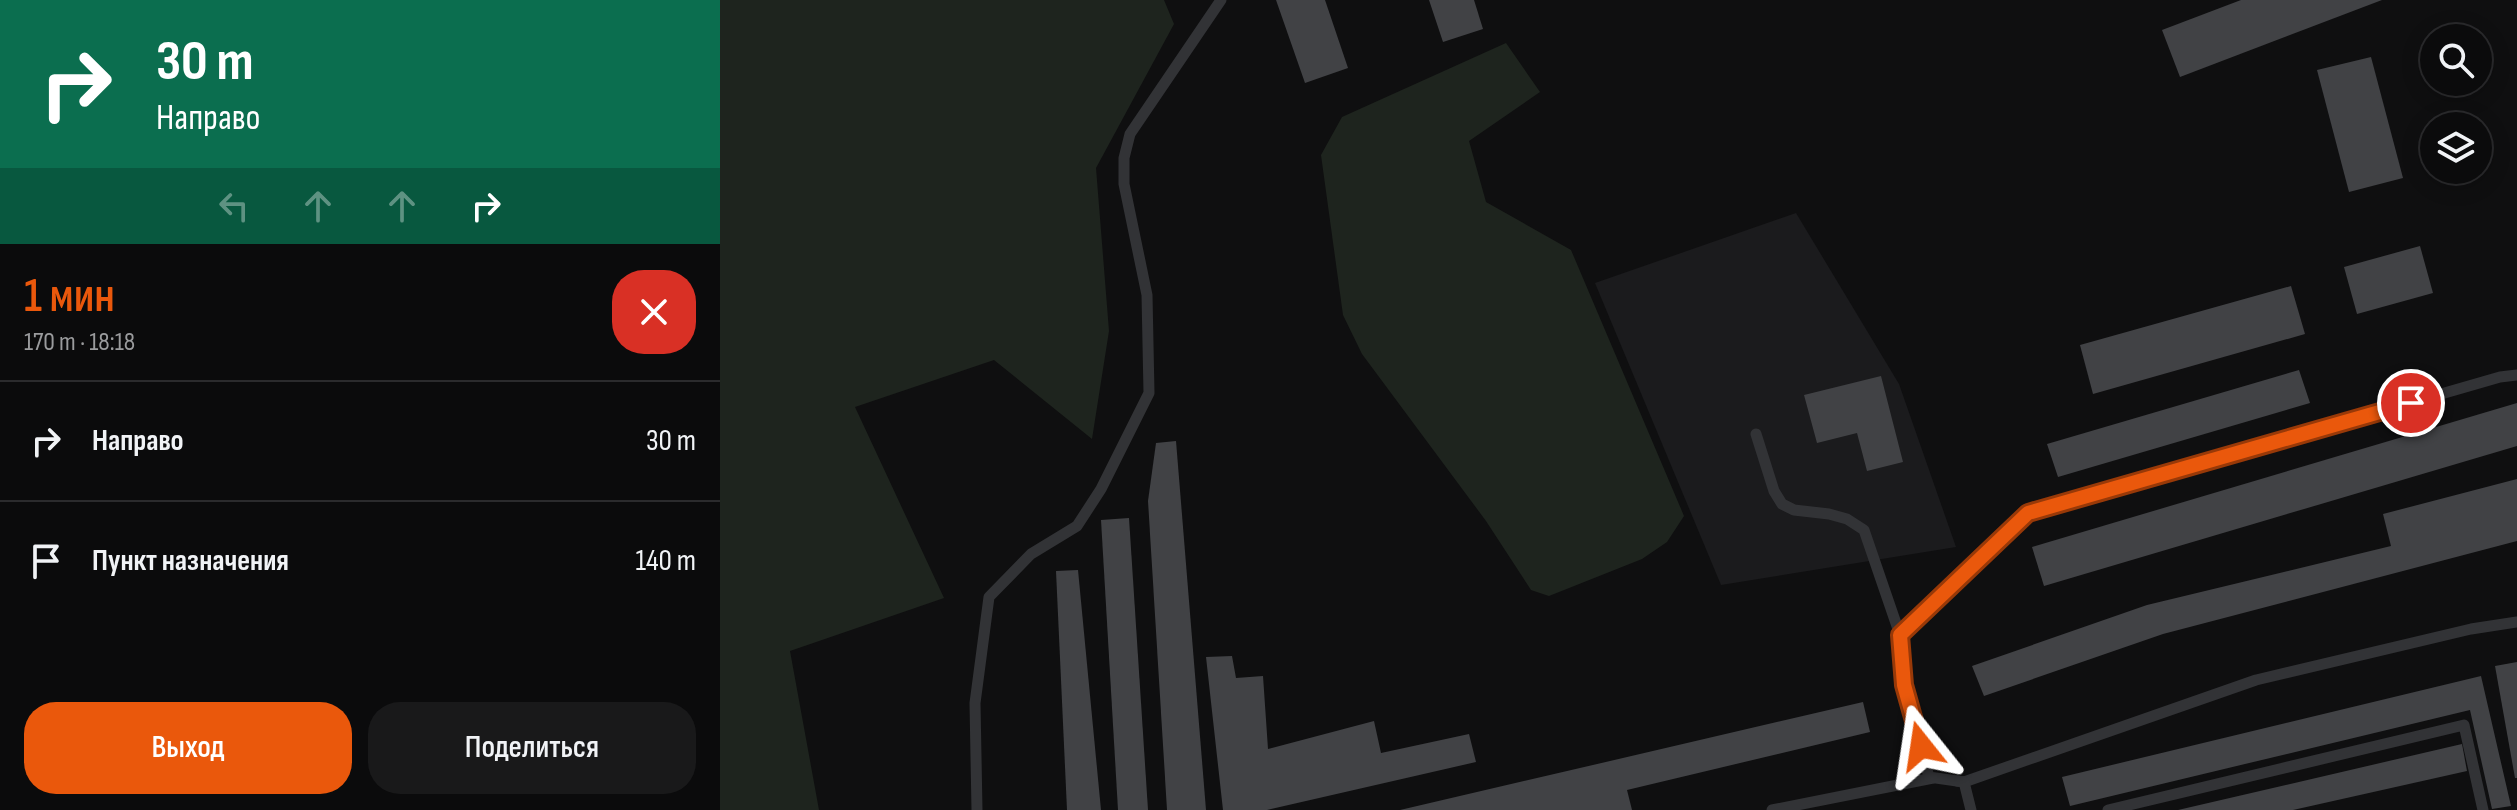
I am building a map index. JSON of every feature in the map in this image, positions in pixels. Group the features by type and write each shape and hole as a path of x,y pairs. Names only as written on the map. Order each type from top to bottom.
{"lane":[{"path":"977,810 975,703 989,597 1031,554 1077,526 1101,489 1149,393 1147,295 1124,184 1124,158 1130,134 1221,0"},
{"path":"1900,635 2028,513 2500,377 2517,375"},
{"path":"1756,434 1774,491 1782,504 1794,510 1847,519 1864,530 1900,635 1904,685 1929,777"},
{"path":"1772,810 1929,777 1964,782 2256,680 2471,629 2517,622"},
{"path":"2108,810 2464,725 2483,810"},
{"path":"1964,782 1971,810"}],"shaded area":[{"path":"720,0 1164,0 1174,24 1096,168 1109,331 1092,439 994,360 855,407 944,598 790,651 819,810 720,810"},
{"path":"1506,43 1540,92 1469,141 1486,202 1571,250 1684,516 1667,542 1642,559 1549,596 1531,590 1486,521 1362,354 1343,315 1321,155 1342,117"},
{"path":"1796,213 1899,384 1956,547 1721,585 1595,283"}],"building":[{"path":"1276,0 1325,0 1348,68 1305,83"},
{"path":"1429,0 1474,0 1483,29 1443,42"},
{"path":"2241,0 2382,0 2180,77 2162,30"},
{"path":"2371,57 2403,178 2349,192 2317,70"},
{"path":"2420,246 2433,293 2357,314 2344,267"},
{"path":"2291,286 2305,334 2093,394 2080,345"},
{"path":"2299,370 2310,403 2058,477 2047,444"},
{"path":"1881,376 1903,462 1867,471 1857,433 1817,443 1804,395"},
{"path":"2517,403 2517,446 2044,586 2032,547"},
{"path":"1176,441 1206,810 1167,810 1148,501 1156,443"},
{"path":"2517,479 2517,541 2163,634 1984,696 1972,666 2147,605 2391,546 2383,514"},
{"path":"1129,518 1148,810 1118,810 1101,520"},
{"path":"1078,570 1101,810 1067,810 1056,571"},
{"path":"1232,656 1236,678 1263,676 1268,749 1374,721 1381,753 1469,734 1476,762 1267,810 1223,810 1206,657"},
{"path":"2517,662 2517,778 2515,778 2495,666"},
{"path":"2481,676 2511,806 2492,809 2470,710 2070,806 2062,777"},
{"path":"1863,702 1870,732 1627,790 1632,810 1400,810"},
{"path":"2462,744 2467,771 2293,810 2178,810"}],"route":[{"path":"1921,746 1904,685 1900,635 2028,513 2411,403"}]}
